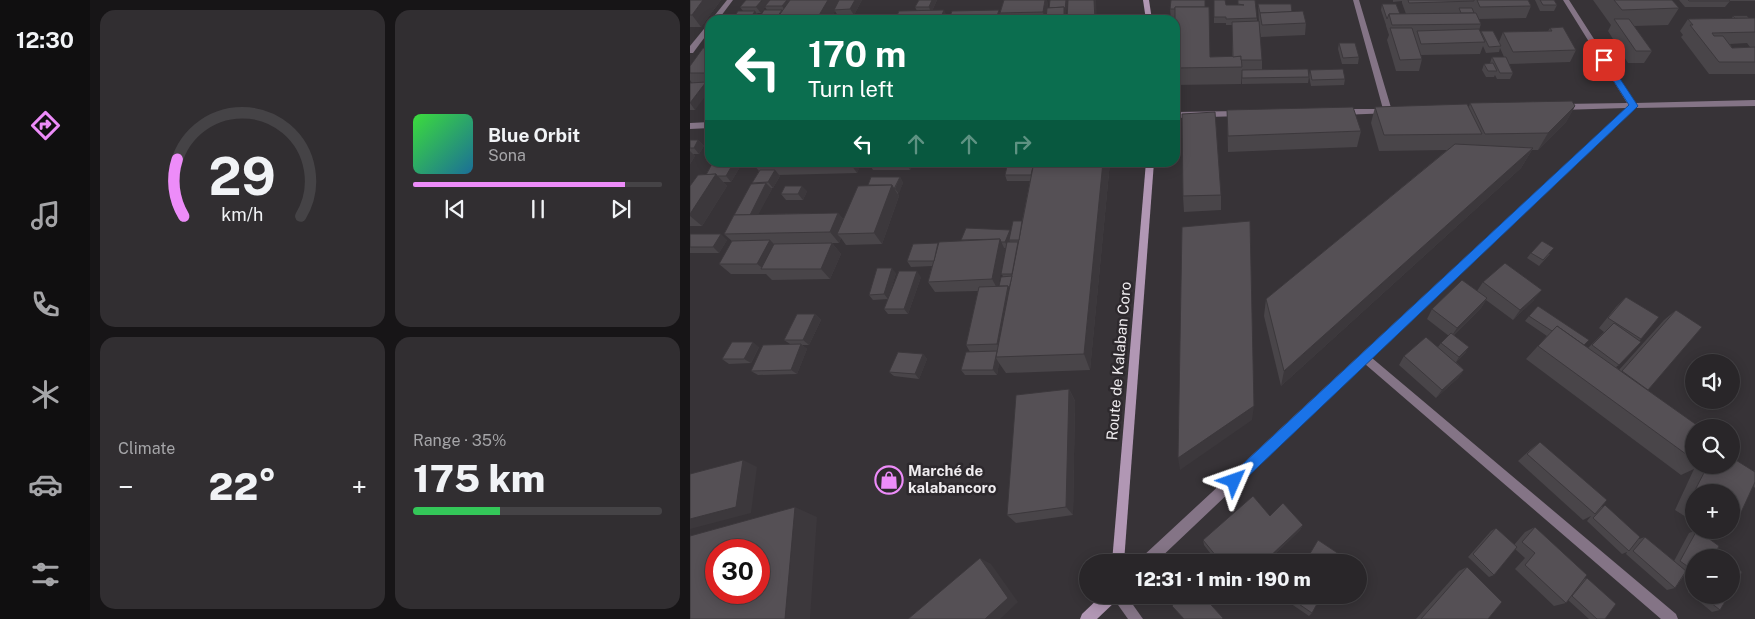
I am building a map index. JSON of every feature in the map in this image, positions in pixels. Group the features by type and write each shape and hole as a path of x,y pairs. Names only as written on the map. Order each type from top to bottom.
{"main road":[{"path":"1146,0 1148,15"},
{"name":"Route de Kalaban Coro","path":"1119,554 1150,167"},
{"path":"1087,619 1103,604"}],"street":[{"path":"718,15 730,0"},
{"path":"1356,0 1388,111"},
{"path":"1566,0 1633,106"},
{"path":"690,51 705,32"},
{"path":"1555,108 1755,103"},
{"path":"1156,554 1633,106"},
{"path":"1330,112 1398,111"},
{"path":"1180,116 1253,114"},
{"path":"690,126 705,125"},
{"path":"1365,358 1671,619"},
{"path":"1125,604 1136,619"}],"building":[{"path":"690,0 703,0 692,15 690,15"},
{"path":"746,0 762,0 756,7 740,7"},
{"path":"770,0 787,0 782,6 765,6"},
{"path":"790,0 828,0 819,15 779,15"},
{"path":"839,0 855,0 850,9 834,10"},
{"path":"919,0 932,0 929,7 915,7"},
{"path":"1004,0 1045,0 1043,12 1000,13"},
{"path":"1050,0 1066,0 1065,10 1064,7 1049,8"},
{"path":"1068,0 1094,0 1095,15 1067,15"},
{"path":"1171,0 1205,0 1205,7 1175,7 1175,9 1170,9"},
{"path":"1214,0 1225,0 1226,5 1244,5 1238,4 1238,0 1255,0 1257,18 1226,19 1226,17 1214,17"},
{"path":"1408,0 1474,0 1474,1 1409,3"},
{"path":"1477,0 1528,0 1531,6 1480,7"},
{"path":"1540,0 1554,0 1557,5 1543,5"},
{"path":"1614,0 1672,0 1679,8 1622,10"},
{"path":"1729,0 1730,1 1689,1"},
{"path":"1258,4 1291,4 1292,12 1260,13"},
{"path":"1382,4 1396,4 1400,14 1389,14 1387,19"},
{"path":"1064,7 1064,15 1046,15 1047,8"},
{"path":"1175,7 1209,7 1210,57 1241,56 1242,67 1180,68 1180,15 1175,15"},
{"path":"1459,8 1472,8 1474,13 1461,13"},
{"path":"764,10 782,10 778,15 761,15"},
{"path":"944,10 942,15 897,15 899,11"},
{"path":"999,10 997,15 950,15 952,11"},
{"path":"738,11 755,11 752,15 735,15"},
{"path":"1303,11 1306,23 1262,25 1260,13"},
{"path":"1476,13 1481,24 1392,25 1389,14"},
{"path":"1733,16 1747,16 1749,18 1735,18"},
{"path":"1755,18 1755,32 1712,33 1714,36 1723,36 1732,48 1755,47 1755,62 1719,62 1690,25 1693,25 1688,19"},
{"path":"1614,19 1629,19 1652,51 1636,51"},
{"path":"1259,21 1262,60 1241,60 1241,56 1233,57 1232,22"},
{"path":"1563,27 1576,50 1513,52 1503,32 1552,31 1550,28"},
{"path":"1390,28 1412,28 1422,59 1400,60"},
{"path":"1479,29 1485,42 1421,44 1417,31"},
{"path":"1481,31 1493,31 1501,46 1489,47"},
{"path":"1339,43 1355,43 1359,57 1343,58"},
{"path":"703,48 705,48 705,73 690,73 690,66"},
{"path":"1492,57 1506,57 1513,73 1500,73"},
{"path":"1493,63 1497,71 1488,71 1484,64"},
{"path":"1308,69 1309,77 1242,78 1242,70"},
{"path":"1343,69 1345,79 1312,80 1310,70"},
{"path":"705,82 690,103 690,83"},
{"path":"1572,101 1575,106 1548,133 1485,134 1470,103"},
{"path":"1467,104 1482,134 1384,135 1375,107"},
{"path":"1353,107 1361,131 1228,136 1227,110"},
{"path":"1215,112 1221,195 1183,196 1182,114"},
{"path":"690,140 698,140 694,148 690,148"},
{"path":"1455,144 1533,148 1284,371 1266,299"},
{"path":"710,167 731,167 726,176 706,175"},
{"path":"1007,167 1033,167 1031,175 1005,175"},
{"path":"1033,167 1103,167 1084,354 996,357"},
{"path":"760,170 775,170 768,182 752,183"},
{"path":"716,174 690,214 690,186 698,175"},
{"path":"871,177 900,177 894,189 892,185 868,185"},
{"path":"766,183 750,215 734,215 751,184"},
{"path":"892,185 874,233 837,234 858,186"},
{"path":"785,186 802,186 798,194 781,194"},
{"path":"838,213 830,232 724,234 734,215"},
{"path":"1013,221 1022,221 1019,240 1009,240"},
{"path":"1250,221 1254,406 1178,458 1182,227"},
{"path":"966,228 1010,230 1005,242 1001,242 1000,239 961,240"},
{"path":"690,234 721,234 713,247 690,247"},
{"path":"1000,239 992,279 928,282 939,242"},
{"path":"770,240 757,264 719,264 732,241"},
{"path":"1542,241 1554,248 1543,260 1531,253"},
{"path":"1007,242 1018,242 1012,274 1001,274"},
{"path":"832,243 821,269 761,269 774,244"},
{"path":"938,243 934,261 907,261 913,244"},
{"path":"1505,263 1542,290 1520,310 1483,282"},
{"path":"877,268 892,268 884,294 869,295"},
{"path":"899,271 917,271 904,309 884,309"},
{"path":"1012,276 1009,289 1008,286 999,286 1001,277"},
{"path":"1462,280 1487,298 1457,328 1432,309"},
{"path":"1008,286 997,344 966,345 979,287"},
{"path":"1626,297 1659,317 1641,339 1608,318"},
{"path":"1538,306 1589,340 1584,345 1557,326 1552,331 1529,316"},
{"path":"1676,310 1702,327 1648,390 1622,371"},
{"path":"797,314 815,314 803,340 784,340"},
{"path":"1614,323 1641,342 1619,365 1592,345"},
{"path":"1557,326 1688,419 1685,419 1685,453 1538,346"},
{"path":"1451,333 1469,347 1459,357 1441,343"},
{"path":"1426,337 1464,370 1442,390 1404,356"},
{"path":"732,342 753,342 744,359 722,359"},
{"path":"801,344 791,370 751,371 763,345"},
{"path":"997,351 993,370 961,370 966,352"},
{"path":"898,352 923,354 915,374 889,372"},
{"path":"1069,389 1066,507 1007,515 1016,395"},
{"path":"1540,442 1607,500 1595,514 1527,454"},
{"path":"743,460 736,507 690,519 690,474"},
{"path":"1740,463 1755,472 1755,482 1740,515 1740,484 1698,484 1703,474 1740,474"},
{"path":"1253,496 1270,516 1283,503 1303,525 1272,554 1214,554 1203,540"},
{"path":"1605,505 1640,537 1629,551 1593,518"},
{"path":"795,507 785,619 690,619 690,536"},
{"path":"1535,527 1587,575 1566,603 1525,565 1535,553 1522,542"},
{"path":"1496,528 1517,547 1494,575 1473,554"},
{"path":"1645,537 1685,570 1685,573 1675,588 1633,551"},
{"path":"1692,539 1709,539 1719,546 1718,549 1687,549"},
{"path":"1318,540 1339,554 1310,554"},
{"path":"1685,552 1685,565 1680,561"},
{"path":"980,558 1008,598 985,619 908,619"},
{"path":"1467,567 1502,602 1488,619 1421,619"},
{"path":"1587,578 1616,604 1605,619 1597,619 1572,596"},
{"path":"1174,604 1210,604 1223,618 1184,619 1172,606"},
{"path":"1299,604 1317,604 1312,613"},
{"path":"1712,604 1724,604 1720,610"}],"place":[{"name":"Marché de kalabancoro","path":"889,480"}],"route":[{"path":"1234,481 1633,106 1604,60"}]}
